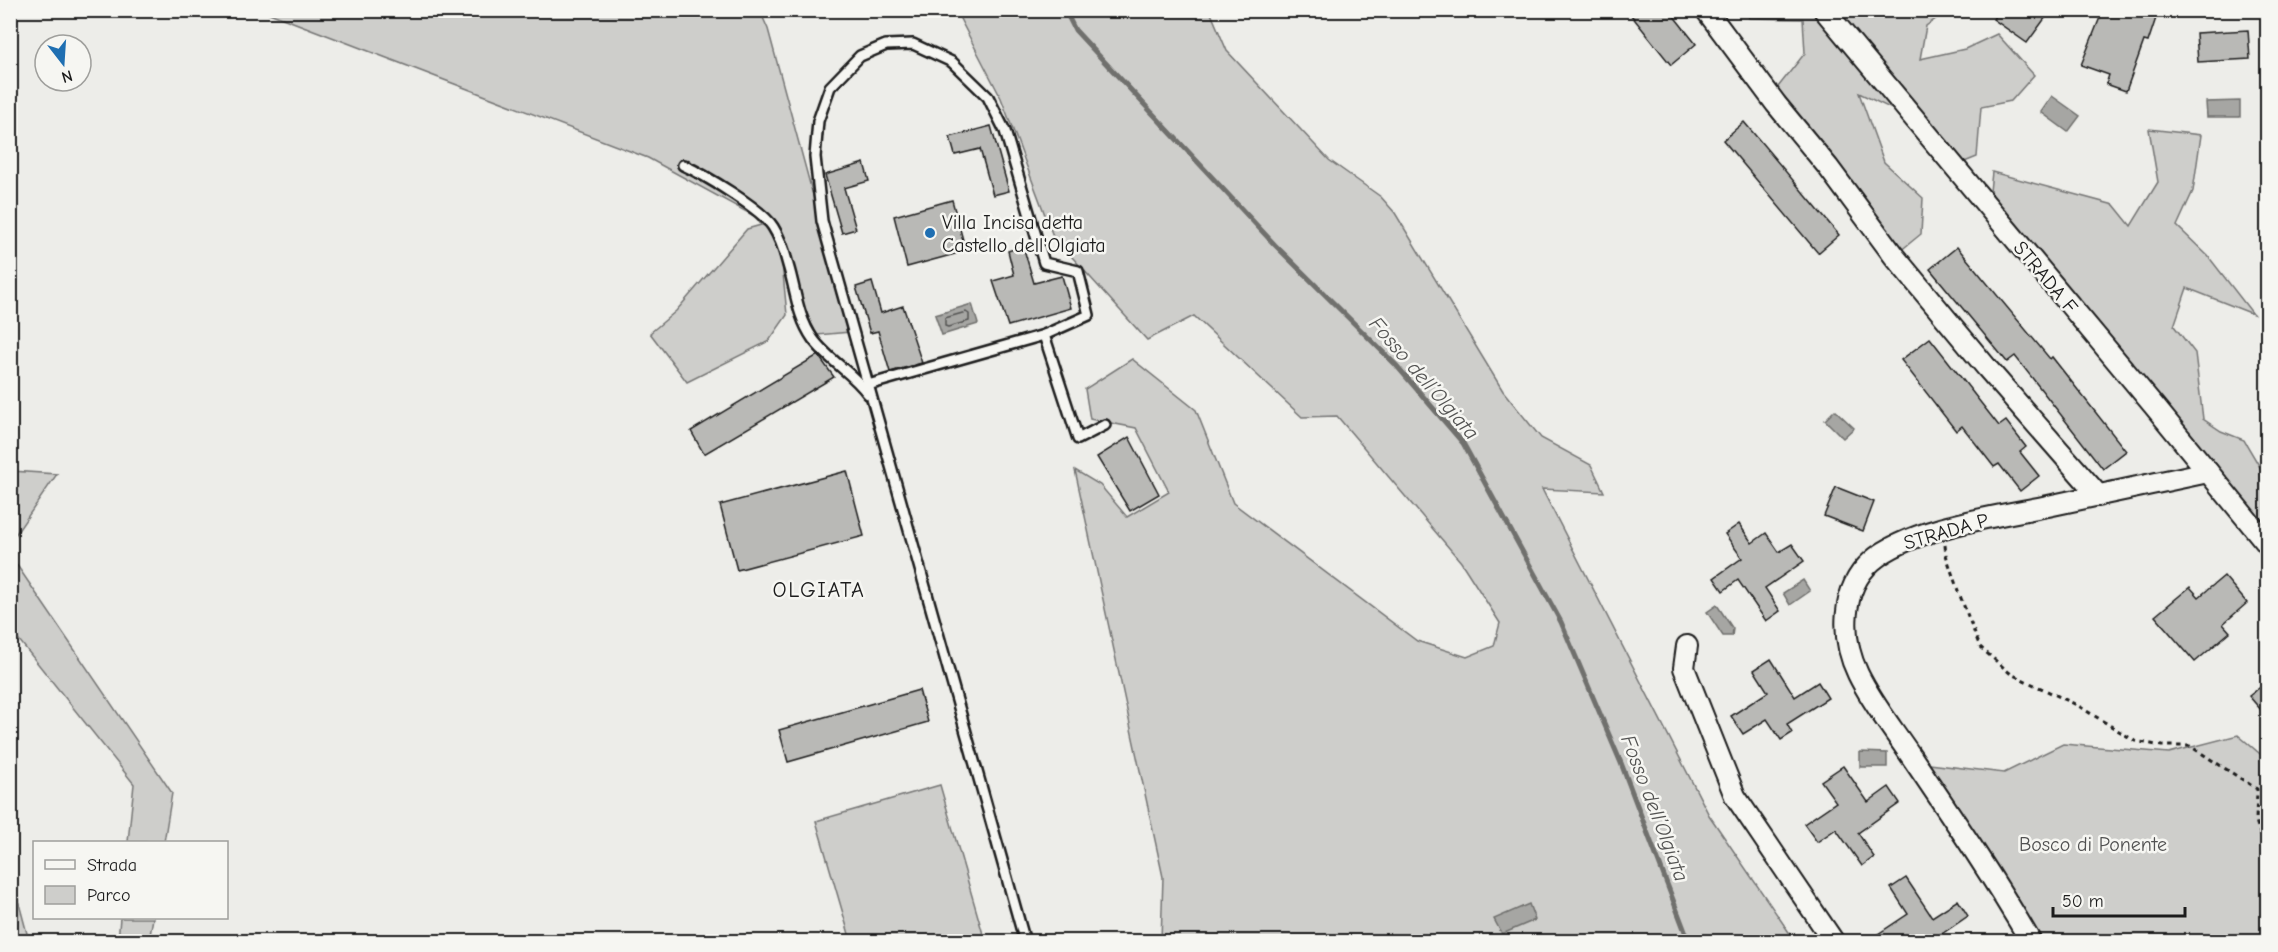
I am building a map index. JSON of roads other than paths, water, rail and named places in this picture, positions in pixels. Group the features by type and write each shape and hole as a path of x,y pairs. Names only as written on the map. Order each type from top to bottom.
{"street":[{"path":"1706,10 1894,256 1987,368 2099,496"},
{"name":"STRADA F","path":"1824,10 2268,545"},
{"name":"STRADA P","path":"2031,942 1955,821 1865,686 1848,645 1846,612 1852,590 1863,570 1879,555 1892,547 1943,528 2208,472"},
{"path":"1687,646 1684,668 1735,796 1834,942"}],"lane":[{"path":"868,385 1044,335 1089,315 1078,271 1044,263 1005,131 988,97 952,62 913,44 886,45 860,56 830,87 818,121 815,157 822,221 872,401 1025,942"},
{"path":"683,165 755,210 772,225 789,265 801,319 813,340 833,361 861,384 872,401"},
{"path":"1044,335 1078,439 1105,425"}],"water":[{"path":"2052,96 2080,116 2068,132 2041,112"},
{"path":"2240,101 2240,117 2207,117 2206,102"},
{"path":"972,304 978,324 942,335 935,315"},
{"path":"1835,410 1854,428 1843,438 1825,420"},
{"path":"1803,580 1810,591 1790,605 1783,593"},
{"path":"1717,605 1733,629 1732,636 1723,636 1707,612"},
{"path":"1860,752 1887,753 1887,767 1860,767"},
{"path":"1529,904 1535,920 1502,934 1494,919"}],"waterway":[{"name":"Fosso dell’Olgiata","path":"1065,10 1075,30 1275,245 1396,365 1463,443 1561,622 1621,763 1689,942"}],"place":[{"name":"Villa Incisa detta Castello dell'Olgiata","path":"930,233"}],"district":[{"name":"OLGIATA","path":"819,589"}],"park label":[{"name":"Bosco di Ponente","path":"2093,844"}]}
